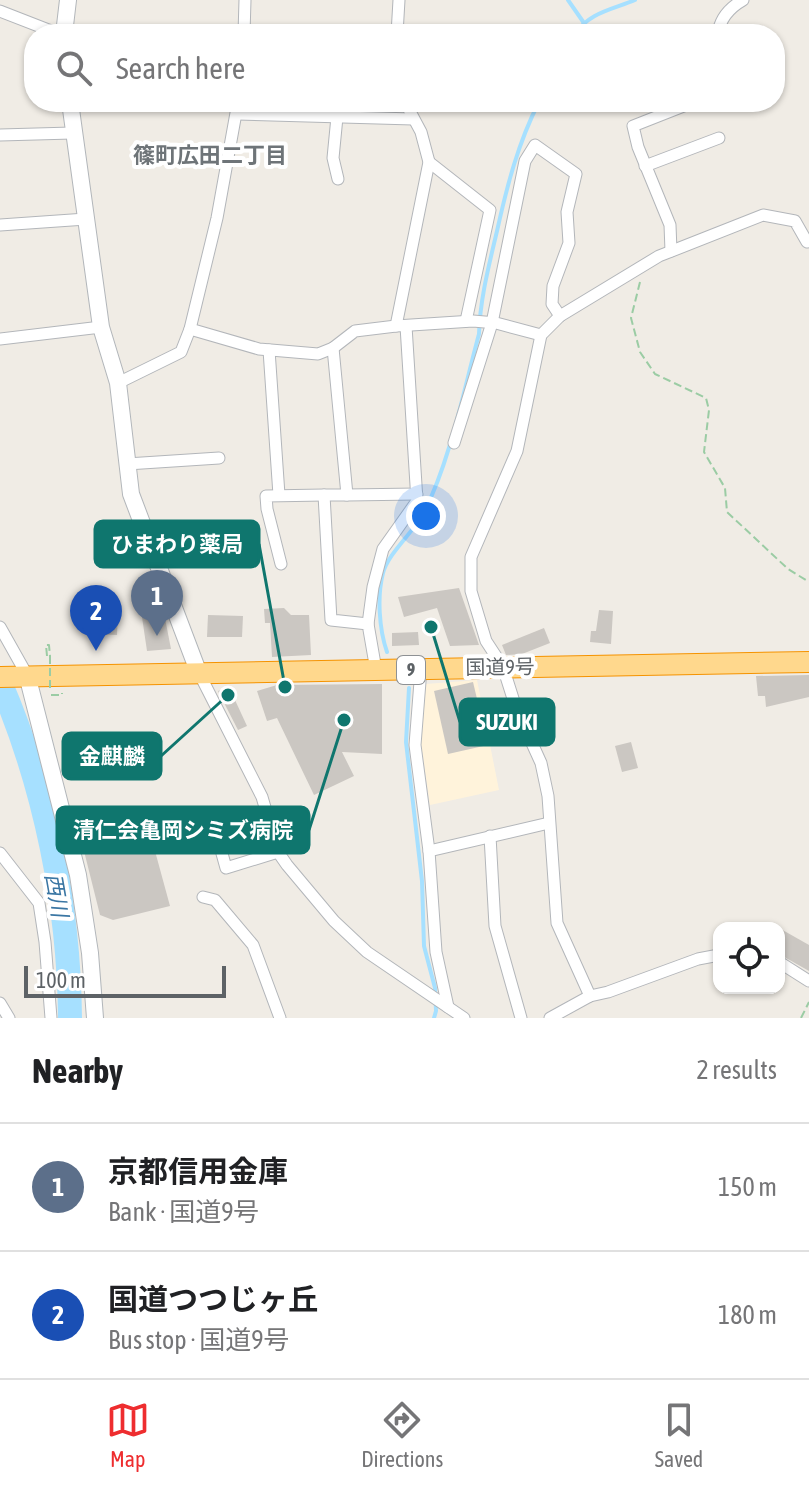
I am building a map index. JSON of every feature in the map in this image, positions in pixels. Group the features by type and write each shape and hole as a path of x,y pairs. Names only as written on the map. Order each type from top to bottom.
{"highway":[{"name":"国道9号","path":"13,676 809,662"}],"street":[{"path":"64,24 68,0"},
{"path":"244,24 245,0"},
{"path":"398,24 399,0"},
{"path":"720,24 725,14 743,0"},
{"path":"0,11 35,24"},
{"path":"71,112 101,327 118,383 131,494 198,671 238,747 271,820 278,852 334,921 367,952 464,1018"},
{"path":"118,383 181,352 190,329 217,218 237,112"},
{"path":"282,112 413,119"},
{"path":"376,670 368,624 373,587 383,549 417,501 401,326 429,162 421,132 410,112"},
{"path":"669,112 633,126 645,166 670,225 671,251"},
{"path":"337,117 333,158 338,179"},
{"path":"0,135 72,133"},
{"path":"645,166 719,138"},
{"path":"454,443 492,323 525,161 535,145 576,174 567,212 569,243 553,286 552,304 560,316"},
{"path":"429,162 490,210 466,321"},
{"path":"590,996 557,923 548,796 541,763 516,708 503,667 486,641 471,591 471,557 517,451 541,335 560,316 671,251 763,215 795,221 809,241"},
{"path":"0,225 86,219"},
{"path":"190,329 269,350 318,354 333,348 355,331 401,326 466,321 492,323 541,335"},
{"path":"0,339 101,327"},
{"path":"333,348 347,495"},
{"path":"269,350 279,495"},
{"path":"127,464 219,458"},
{"path":"281,564 266,496 417,494"},
{"path":"324,495 331,620 368,624"},
{"path":"0,627 78,875 90,953 95,1018"},
{"path":"421,669 415,745 429,851 436,952 448,1007"},
{"path":"271,820 218,839 226,868 278,852"},
{"path":"429,851 549,823"},
{"path":"490,836 495,926 521,1018"},
{"path":"0,853 39,903 51,1018"},
{"path":"203,897 215,900 253,945 280,1018"},
{"path":"554,1017 590,996 713,956"},
{"path":"785,966 809,981"},
{"path":"0,1003 9,1018"}],"path":[{"path":"644,265 631,318 640,352 655,374 706,398 709,410 704,452 725,488 727,512 788,569 809,582"},
{"path":"47,656 46,645 49,645 50,693 62,695"},
{"path":"801,1018 809,1002"}],"shaded area":[{"path":"477,680 499,790 430,805 420,737 426,684"}],"building":[{"path":"459,588 479,645 450,646 437,608 404,617 398,597"},
{"path":"284,608 291,615 309,615 311,655 272,657 270,623 265,623 264,609"},
{"path":"599,610 613,611 611,644 590,642 591,631 596,631"},
{"path":"93,612 118,613 117,635 93,634"},
{"path":"164,613 171,649 147,651 142,617"},
{"path":"208,615 243,616 242,637 207,637"},
{"path":"544,628 550,643 522,654 506,655 502,645"},
{"path":"418,632 419,645 392,646 392,633"},
{"path":"809,675 809,697 766,707 765,696 758,696 756,676"},
{"path":"473,682 488,745 448,754 434,691"},
{"path":"382,684 382,754 342,752 354,776 314,795 277,718 267,721 257,691 277,685"},
{"path":"229,687 247,726 238,730 218,691"},
{"path":"631,742 638,768 622,772 615,746"},
{"path":"149,829 170,906 113,920 100,915 83,847"},
{"path":"785,931 809,945 809,971 785,957"}],"waterway":[{"path":"568,0 584,23"},
{"path":"584,24 594,16 635,0"},
{"path":"387,652 380,612 383,573 390,558 420,519 441,471 479,334 485,282 509,181 534,112"},
{"name":"西川","path":"0,682 30,762 52,847 65,932 70,1018"},
{"path":"409,688 406,742 422,881 424,946 435,988 434,1018"}],"place":[{"name":"SUZUKI","path":"431,627"},
{"name":"京都信用金庫","path":"157,636"},
{"name":"国道つつじヶ丘","path":"96,651"},
{"name":"ひまわり薬局","path":"285,687"},
{"name":"金麒麟","path":"228,695"},
{"name":"清仁会亀岡シミズ病院","path":"344,720"}],"district":[{"name":"篠町広田二丁目","path":"210,155"}]}
